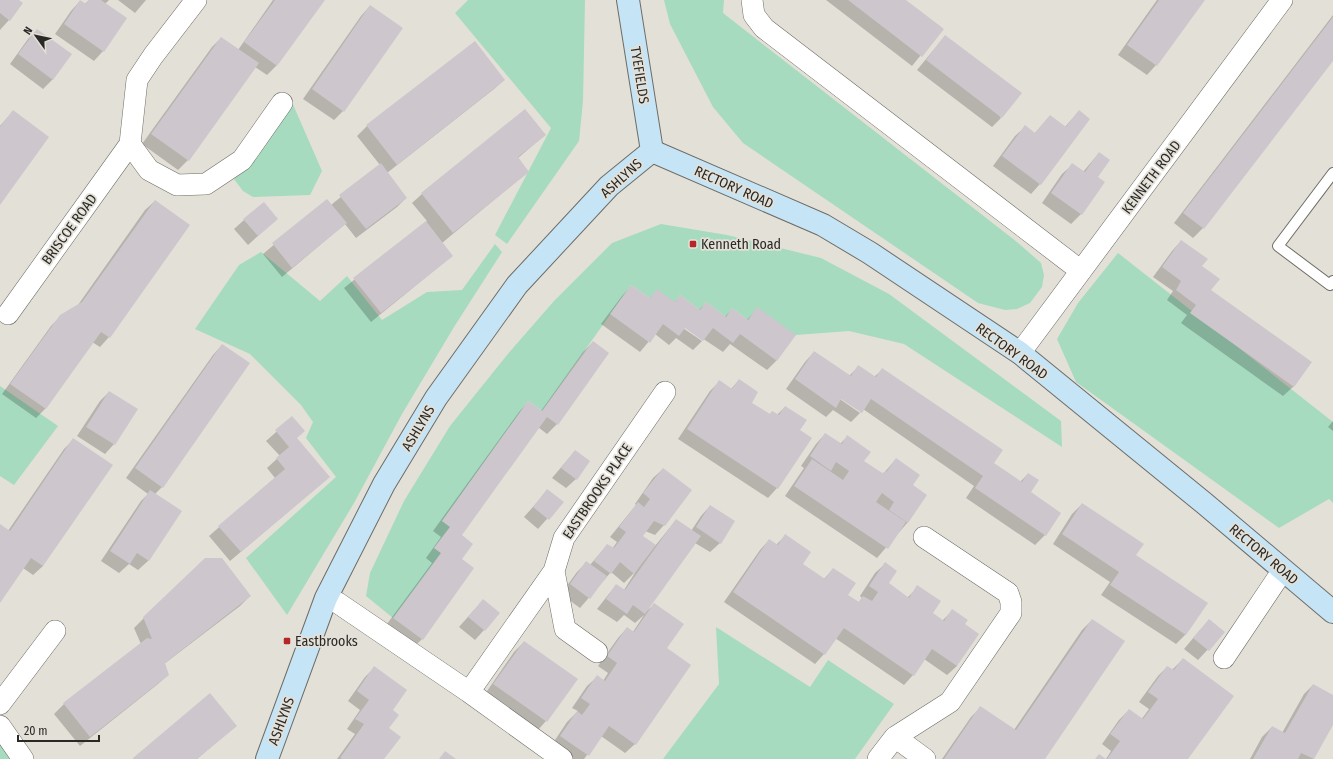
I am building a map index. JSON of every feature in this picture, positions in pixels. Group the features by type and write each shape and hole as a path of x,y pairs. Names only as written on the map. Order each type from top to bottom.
{"street":[{"name":"BRISCOE ROAD","path":"8,314 130,144 137,80 153,56 196,0"},
{"name":"TYEFIELDS","path":"628,0 652,151"},
{"path":"752,0 754,15 764,28 1081,271"},
{"name":"KENNETH ROAD","path":"1020,353 1282,0"},
{"path":"130,144 149,170 177,185 206,184 242,160 282,102"},
{"name":"RECTORY ROAD","path":"652,151 822,225 870,253 1020,353 1333,612"},
{"name":"ASHLYNS","path":"267,759 326,598 384,484 436,398 517,285 609,186 652,151"},
{"name":"EASTBROOKS PLACE","path":"469,692 554,571 564,538 665,392"},
{"path":"878,759 895,737 950,702 1011,613 1011,602 1008,593 924,537"},
{"path":"1224,658 1283,570"},
{"path":"554,571 565,629 597,652"},
{"path":"326,598 338,603 469,692 562,759"},
{"path":"0,704 54,631"},
{"path":"0,726 23,759"},
{"path":"895,737 925,759"}],"lane":[{"path":"1333,173 1278,246 1330,285 1333,281"}],"green space":[{"path":"468,0 585,0 583,101 579,141 507,244 495,235 551,128 455,13"},
{"path":"664,0 724,0 723,13 1017,242 1041,263 1044,275 1042,287 1030,303 1017,309 1005,310 978,303 743,143 713,107 670,24"},
{"path":"291,100 322,171 310,195 253,197 243,191 234,179"},
{"path":"661,224 727,235 821,258 889,294 1061,421 1062,447 904,344 849,331 796,335 748,320 732,308 726,317 706,302 700,310 680,295 675,302 650,298 631,285 542,411 528,401 442,521 450,527 434,548 441,553 393,618 366,596 370,573 404,501 450,426 507,355 554,301 612,243"},
{"path":"495,244 502,252 454,327 402,414 354,503 287,615 246,558 336,477 306,438 313,422 301,405 250,354 195,329 239,265 261,252 320,301 347,276 382,320 427,292 462,290"},
{"path":"1118,253 1333,422 1333,503 1329,499 1279,528 1076,382 1057,339 1078,303"},
{"path":"0,386 58,426 14,485 0,476"},
{"path":"716,627 810,687 828,660 894,704 855,759 663,759 719,684"},
{"path":"0,737 16,759 0,759"}],"building":[{"path":"0,0 19,0 23,3 10,21 0,13"},
{"path":"80,0 86,4 89,0 101,0 127,18 104,52 64,24"},
{"path":"275,0 325,0 277,66 244,42"},
{"path":"848,0 906,0 944,29 922,57"},
{"path":"1159,0 1205,0 1157,66 1127,45"},
{"path":"370,5 403,28 344,112 312,89"},
{"path":"1333,17 1333,61 1204,229 1183,213"},
{"path":"37,29 72,54 53,80 18,54"},
{"path":"945,35 1022,93 1002,118 926,60"},
{"path":"221,37 259,63 189,161 151,134"},
{"path":"475,41 505,80 397,165 366,125"},
{"path":"525,109 546,135 518,157 529,172 453,233 421,193"},
{"path":"13,110 49,137 0,205 0,127"},
{"path":"1079,110 1090,119 1041,185 1002,156 1025,125 1035,133 1050,115 1066,127"},
{"path":"1099,152 1110,160 1098,177 1105,182 1082,215 1051,193 1072,163 1085,172"},
{"path":"381,163 407,198 366,229 339,195"},
{"path":"327,199 347,223 292,268 272,243"},
{"path":"155,200 190,225 110,338 101,332 46,409 10,384 60,315 82,302"},
{"path":"264,202 278,219 258,236 243,219"},
{"path":"426,221 453,256 381,313 353,278"},
{"path":"1181,240 1208,259 1202,266 1220,279 1211,290 1312,362 1294,387 1190,313 1196,305 1176,290 1181,281 1162,267"},
{"path":"631,285 650,298 657,289 675,302 680,295 700,310 706,302 726,317 732,308 748,320 757,307 796,335 777,361 740,334 733,343 713,328 703,341 685,328 679,336 663,324 650,343 610,314"},
{"path":"593,341 609,353 558,425 547,417 462,535 473,544 462,559 474,568 423,640 393,618 441,553 434,548 450,527 442,521 528,401 542,411"},
{"path":"222,344 250,363 163,488 135,468"},
{"path":"814,351 851,376 858,365 876,377 882,368 1003,450 994,463 1022,482 1028,473 1039,480 1031,492 1061,513 1046,536 975,488 983,476 871,399 862,413 841,399 836,408 795,379"},
{"path":"739,379 758,392 752,403 770,414 772,411 779,415 785,406 807,420 800,430 812,438 778,489 687,429 719,380 732,389"},
{"path":"109,391 138,409 115,445 86,427"},
{"path":"292,416 305,431 297,438 330,477 241,552 218,526 285,469 276,458 289,447 275,430"},
{"path":"825,433 842,444 847,435 871,452 864,461 882,473 887,471 896,458 920,475 913,485 927,495 908,523 889,510 894,502 882,493 876,502 906,522 888,549 794,486 812,459 843,480 849,471 836,462 831,471 810,456"},
{"path":"73,438 113,465 43,566 31,558 0,603 0,524 10,531"},
{"path":"575,450 590,461 577,480 561,468"},
{"path":"663,468 692,490 665,526 654,521 643,536 656,545 634,574 620,562 611,574 594,561 607,544 614,548 626,532 619,527 638,502 644,507 650,499 643,493"},
{"path":"547,489 564,502 549,520 533,507"},
{"path":"150,490 182,511 149,561 137,553 130,564 110,551"},
{"path":"1082,503 1144,544 1136,555 1208,603 1186,635 1110,585 1119,572 1062,534"},
{"path":"710,505 735,521 721,544 696,527"},
{"path":"676,519 701,536 645,614 633,605 627,614 606,599 616,584 625,590"},
{"path":"785,534 811,552 803,564 825,579 833,568 856,583 848,595 859,602 863,596 872,601 878,592 869,586 885,562 897,571 889,583 909,598 917,585 941,601 933,613 944,621 952,609 968,620 965,624 979,634 957,666 932,649 914,676 844,628 825,655 733,592 769,539 778,545"},
{"path":"205,558 222,558 251,596 165,663 169,675 90,737 63,703 147,638 152,639 143,617"},
{"path":"586,561 607,576 590,599 570,584"},
{"path":"483,599 500,613 485,631 468,617"},
{"path":"654,603 684,624 667,648 691,665 636,745 609,726 589,756 560,736 577,711 582,715 590,704 581,698 597,675 605,681 617,663 607,656 627,627 634,632"},
{"path":"1092,619 1125,641 1045,759 944,759 980,706 1016,730"},
{"path":"1209,619 1225,632 1209,651 1193,638"},
{"path":"524,641 578,679 547,722 493,684"},
{"path":"1183,658 1234,696 1188,759 1107,759 1120,741 1110,734 1129,709 1143,719 1158,699 1148,692 1167,666 1174,670"},
{"path":"374,666 407,690 393,710 399,715 389,728 401,737 384,759 342,759 340,758 364,724 355,719 369,700 357,691"},
{"path":"1313,684 1333,695 1333,725 1314,759 1301,753 1298,759 1253,759 1272,726 1285,733"},
{"path":"210,693 237,726 197,759 133,758"},
{"path":"445,751 456,759 439,759"},
{"path":"1099,754 1106,759 1095,759"}],"place":[{"name":"Kenneth Road","path":"693,244"},
{"name":"Eastbrooks","path":"287,641"}]}
